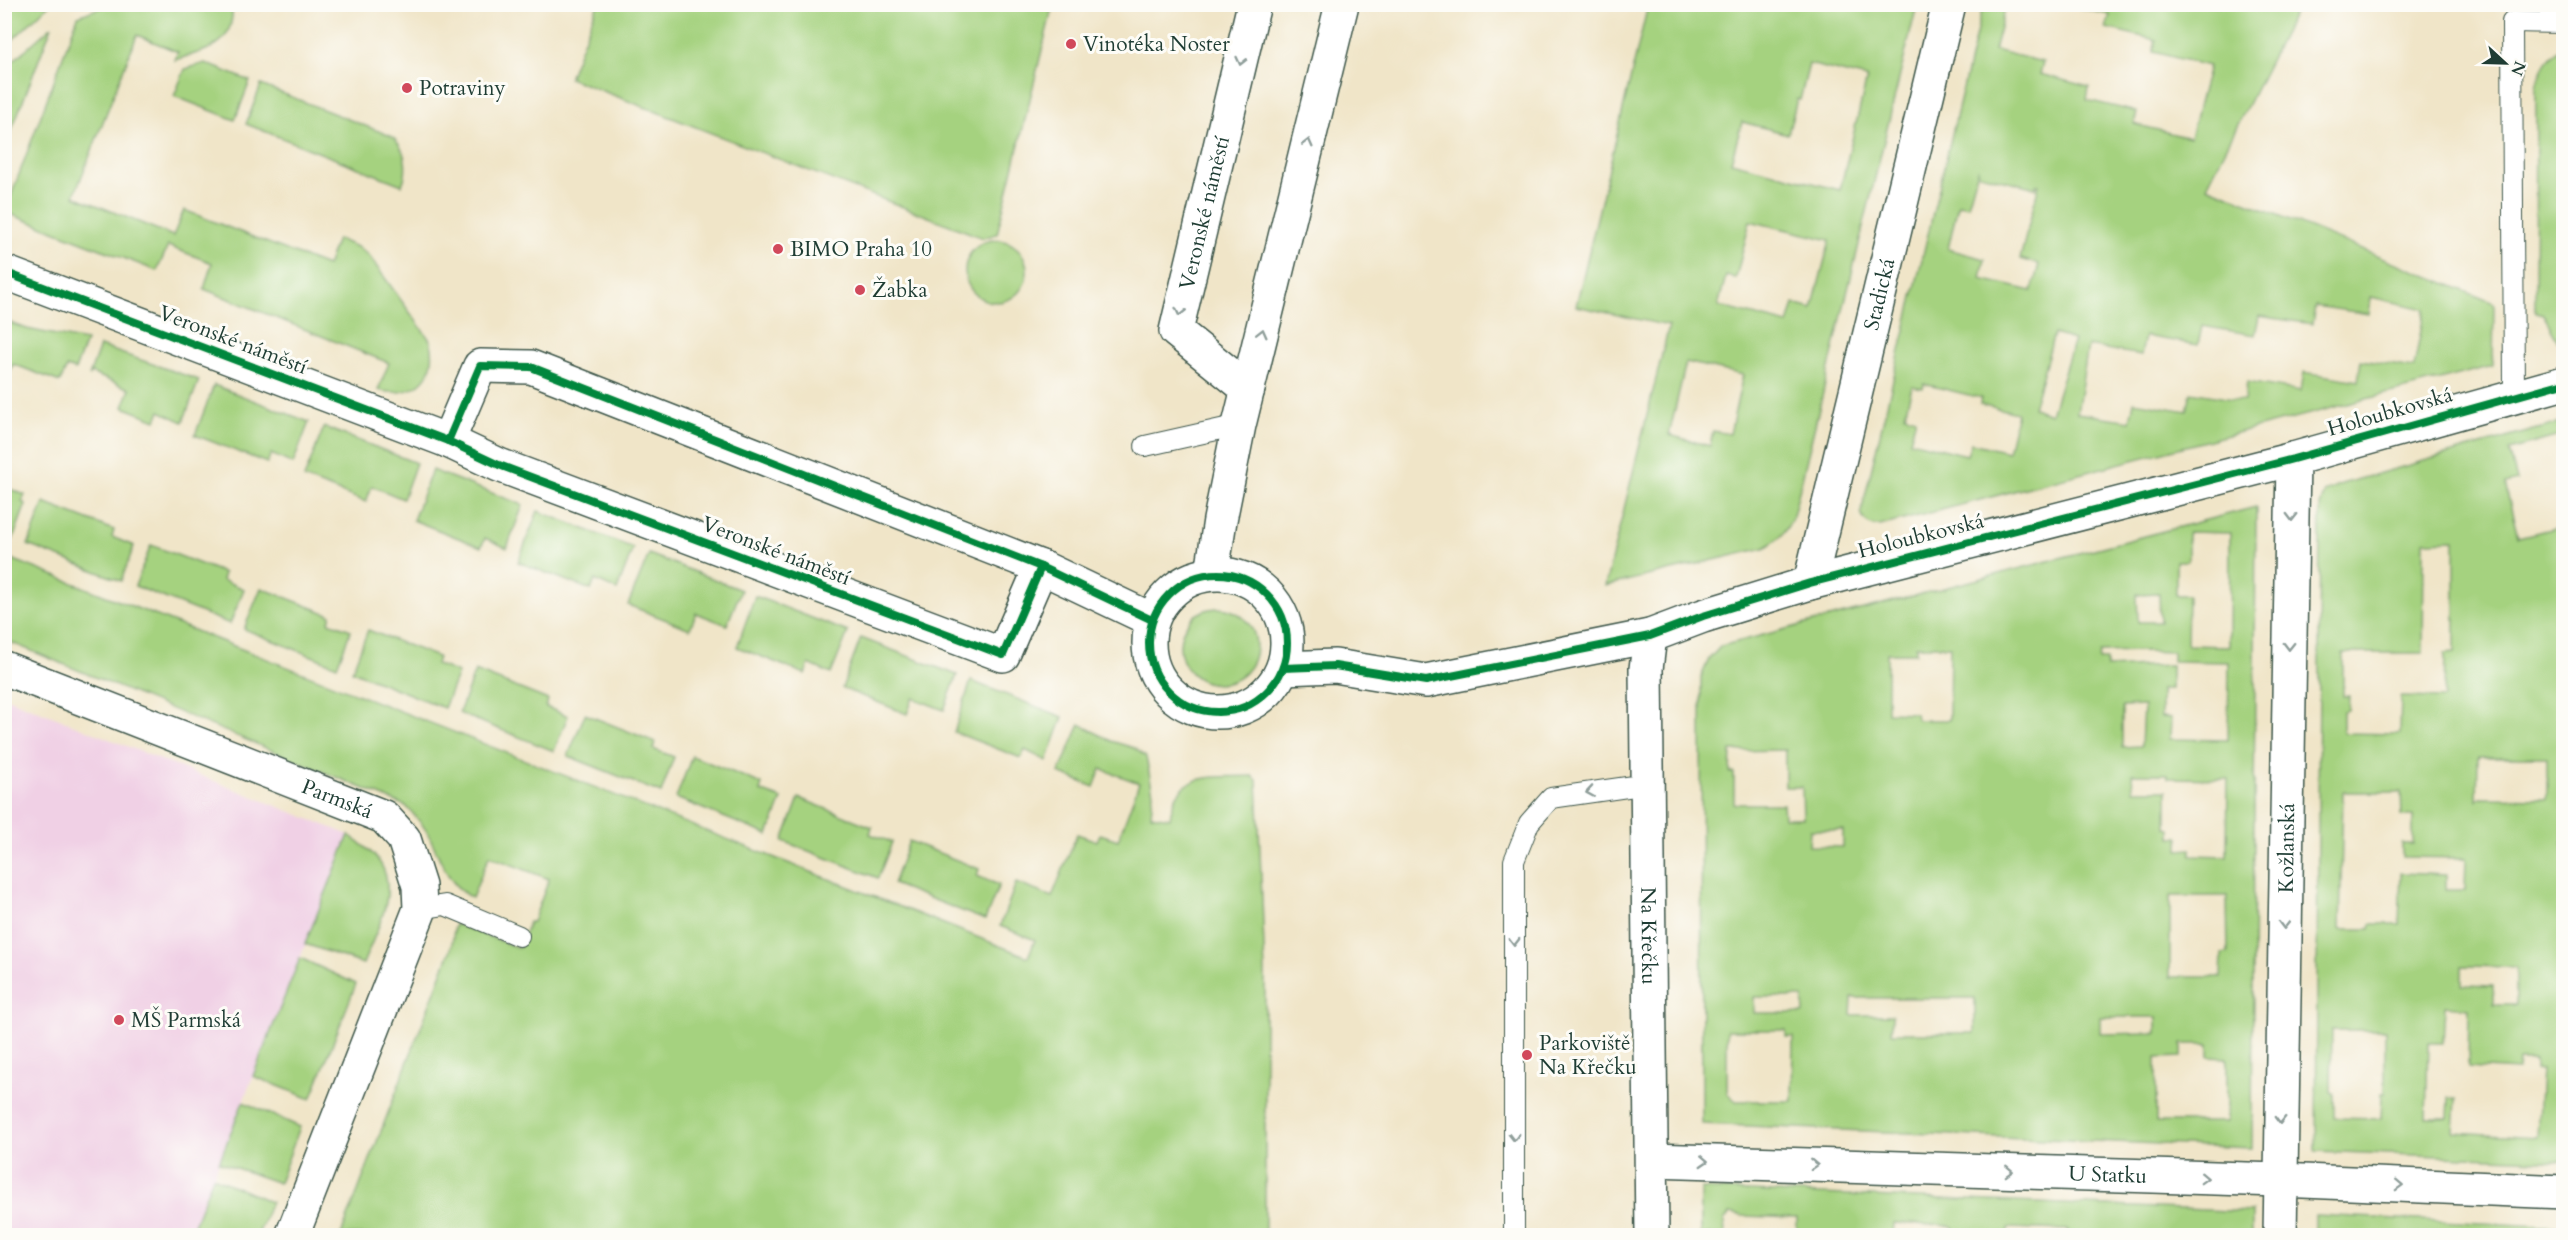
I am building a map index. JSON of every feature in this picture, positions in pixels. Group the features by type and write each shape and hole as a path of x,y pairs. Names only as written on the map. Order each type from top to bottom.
{"street":[{"name":"Veronské náměstí","path":"1248,389 1176,331 1254,4"},
{"path":"1212,573 1239,425 1342,4"},
{"name":"Stadická","path":"1810,583 1949,4"},
{"name":"Veronské náměstí","path":"4,272 448,441 499,465 1003,655 1041,567"},
{"path":"448,441 480,366 531,368 1041,567 1152,620"},
{"name":"Holoubkovská","path":"1283,668 1335,666 1426,681 1650,636 1703,616 1810,583 2293,459 2564,383"},
{"name":"Kožlanská","path":"2280,1236 2279,1180 2293,459"},
{"path":"1212,573 1235,575 1257,585 1274,601 1285,622 1288,645 1283,668 1271,688 1252,704 1230,712 1205,712 1183,704 1164,688 1153,668 1148,644 1152,620 1161,602 1175,588 1193,578 1212,573"},
{"name":"Na Křečku","path":"1650,636 1646,669 1652,1236"},
{"name":"Parmská","path":"4,668 384,817 404,839 418,886 420,909 292,1236"},
{"name":"U Statku","path":"1652,1160 2279,1180 2564,1192"}],"lane":[{"path":"2514,396 2512,22 2564,22"},
{"path":"1145,446 1239,425"},
{"path":"1515,1236 1514,861 1529,823 1551,798 1648,784"},
{"path":"420,909 445,905 519,936"}],"shaded area":[{"path":"4,697 349,835 190,1235 5,1235"}],"green space":[{"path":"5,4 49,4 49,5 5,47"},
{"path":"598,4 1053,5 997,234 983,238 569,78"},
{"path":"107,5 232,5 232,19 224,38 217,44 175,60 178,52 137,35 74,196 173,236 184,210 327,266 337,239 357,247 369,256 430,340 431,364 428,374 421,382 413,388 402,391 378,390 389,363 204,289 212,263 168,246 157,271 5,212 78,16"},
{"path":"1648,5 1917,5 1793,516 1778,539 1764,548 1605,586 1669,326 1576,306","holes":["1809,64 1867,78 1840,190 1731,162 1742,122 1788,134","1750,221 1830,240 1812,309 1794,304 1788,324 1718,306 1726,276 1736,278","1686,362 1743,375 1730,434 1713,431 1710,446 1669,435"]},
{"path":"1983,5 2006,5 1994,50 2043,62 2040,74 2089,87 2087,100 2137,112 2134,124 2190,138 2209,66 2153,52 2156,40 2106,28 2110,15 2067,5 2298,5 2207,186 2494,303 2493,366 1880,526 1867,523 1861,513","holes":["1978,170 1979,174 2036,188 2036,185 2039,185 2020,259 2039,264 2032,291 1981,279 1985,259 1948,249 1958,204 1968,206","2371,297 2425,309 2414,368 2361,360 2358,381 2304,372 2301,391 2247,382 2244,401 2191,392 2187,411 2134,402 2130,421 2077,413 2088,346 2141,355 2145,336 2198,345 2202,326 2255,335 2259,316 2312,324 2315,306 2369,314","2054,334 2074,340 2051,414 2033,408","1924,384 1981,398 1980,404 2017,413 2008,452 1971,443 1967,455 1910,441 1916,418 1905,415 1912,386 1923,388"]},
{"path":"52,26 5,147 5,68"},
{"path":"2563,46 2564,345 2561,346 2543,314 2535,312 2536,88 2545,64"},
{"path":"205,63 250,81 235,120 174,96 185,69"},
{"path":"261,85 391,136 400,146 405,159 402,185 246,124"},
{"path":"990,240 1002,240 1018,249 1025,259 1027,271 1025,283 1018,293 1002,302 990,302 979,297 970,288 965,277 965,265 970,254 979,245"},
{"path":"5,321 27,329 86,341 75,370 67,367 60,382 13,364 5,386"},
{"path":"100,346 199,380 183,422 160,411 156,420 123,407 130,389 91,373 89,376"},
{"path":"214,385 309,422 293,464 271,454 267,463 195,435"},
{"path":"2563,422 2563,435 2509,450 2517,481 2505,484 2518,537 2563,526 2563,1161 2316,1151 2320,506 2325,492 2338,485","holes":["2455,540 2455,652 2445,653 2444,698 2401,697 2400,734 2343,733 2343,711 2348,710 2349,696 2343,696 2343,653 2423,653 2424,541","2478,757 2547,757 2547,799 2479,798 2477,800","2343,792 2401,792 2402,816 2413,816 2413,844 2402,844 2402,857 2466,858 2465,890 2446,890 2446,875 2401,873 2399,924 2371,924 2370,929 2340,929","2462,966 2516,967 2516,1005 2493,1005 2493,986 2462,985","2445,1006 2469,1008 2468,1067 2518,1070 2519,1061 2534,1061 2534,1070 2541,1071 2537,1137 2454,1132 2456,1099 2449,1098 2448,1118 2426,1118 2428,1043 2443,1043","2332,1030 2385,1030 2385,1093 2382,1093 2381,1119 2334,1118 2334,1093 2331,1092"]},
{"path":"324,427 416,463 403,499 372,486 366,502 304,478"},
{"path":"432,470 523,505 507,548 485,538 481,547 413,520"},
{"path":"5,487 25,495 22,502 26,504 13,539 5,535"},
{"path":"44,503 114,530 112,537 134,546 121,581 28,545"},
{"path":"2256,507 2252,1148 1702,1124 1701,677 1709,659 1721,646","holes":["2188,532 2230,533 2229,646 2187,645 2188,595 2176,595 2176,561 2188,561","2159,593 2160,622 2138,622 2137,594","1916,646 1950,646 1949,720 1917,720 1916,713 1887,712 1887,653 1916,653","2100,652 2173,652 2173,661 2229,662 2228,740 2170,739 2171,718 2161,717 2161,689 2171,689 2171,665 2106,668 2106,660 2099,660","2143,706 2141,746 2122,747 2122,707","1785,750 1785,787 1802,787 1803,818 1784,818 1783,804 1734,804 1734,773 1730,773 1731,751","2132,774 2168,774 2168,778 2228,779 2227,856 2191,855 2191,849 2179,850 2179,837 2171,837 2171,829 2167,828 2167,790 2133,790","1810,830 1843,830 1843,847 1809,846","2170,896 2227,896 2228,953 2222,954 2221,977 2170,977","1754,997 1803,997 1804,1013 1754,1013","1852,998 1975,998 1975,1033 1892,1033 1892,1015 1851,1015","2100,1017 2157,1017 2157,1033 2100,1034","1727,1030 1786,1030 1786,1037 1793,1037 1792,1101 1736,1101 1727,1093","2182,1044 2209,1044 2209,1057 2227,1058 2227,1122 2156,1122 2156,1058 2182,1057"]},
{"path":"538,511 633,548 617,590 595,580 591,590 518,562"},
{"path":"151,545 224,573 222,580 244,589 230,624 135,586"},
{"path":"649,554 741,590 727,625 696,613 690,629 628,605"},
{"path":"4,556 1028,957 1035,940 1000,926 1016,883 1052,897 1077,834 1097,841 1100,834 1118,840 1139,783 1101,769 1094,787 1059,773 1080,724 1111,741 1134,748 1146,757 1153,793 1151,815 1170,818 1174,802 1180,791 1199,779 1252,776 1257,780 1265,971 1265,1235 341,1235 451,949 455,924 519,948 529,922 533,922 549,879 489,856 472,898 463,893 450,878 425,829 406,806 5,640"},
{"path":"261,588 331,615 329,622 351,630 337,666 244,629"},
{"path":"755,596 848,632 831,674 809,664 805,674 737,647"},
{"path":"1218,608 1232,611 1245,619 1253,632 1256,646 1253,660 1245,673 1232,681 1218,684 1204,681 1191,673 1183,660 1180,646 1183,632 1191,619 1204,611"},
{"path":"368,630 438,657 436,664 458,673 444,708 352,671"},
{"path":"861,638 957,675 944,710 913,698 907,714 842,688"},
{"path":"475,671 548,700 546,707 568,716 554,751 459,713"},
{"path":"971,681 1063,717 1047,761 1025,750 1021,758 954,732"},
{"path":"585,714 655,742 653,749 674,757 661,793 568,756"},
{"path":"692,756 762,784 760,791 782,799 768,835 676,798"},
{"path":"799,798 872,827 870,834 892,842 878,878 783,841"},
{"path":"349,835 374,855 383,867 387,881 385,909 363,964 305,944"},
{"path":"909,841 979,869 977,876 999,885 985,920 893,884"},
{"path":"300,958 356,984 311,1099 253,1076"},
{"path":"243,1102 300,1127 279,1183 219,1162"},
{"path":"213,1177 271,1202 258,1235 190,1235"},
{"path":"1701,1189 2252,1212 2252,1235 2069,1236 2068,1230 2008,1228 2007,1235 1953,1236 1953,1226 1894,1223 1893,1235 1797,1236 1797,1218 1743,1216 1731,1213 1724,1220 1725,1235 1701,1235"},
{"path":"2315,1215 2563,1227 2563,1235 2315,1235"}],"cycle path":[{"path":"4,272 448,441 499,465 1003,655 1041,567"},
{"path":"448,441 480,366 531,367 1041,567 1152,620"},
{"path":"1283,668 1335,666 1426,681 1650,636 1703,616 1810,583 2293,459 2564,383"},
{"path":"1218,574 1245,579 1257,585 1267,594 1276,604 1282,616 1287,643 1282,670 1276,682 1267,692 1257,701 1245,707 1218,712 1191,707 1179,701 1169,692 1160,682 1154,670 1149,643 1154,616 1160,604 1169,594 1179,585 1191,579 1218,574"}],"place":[{"name":"Vinotéka Noster","path":"1071,44"},
{"name":"Potraviny","path":"407,88"},
{"name":"BIMO Praha 10","path":"778,249"},
{"name":"Žabka","path":"860,290"},
{"name":"MŠ Parmská","path":"119,1020"},
{"name":"Parkoviště Na Křečku","path":"1527,1055"}]}
